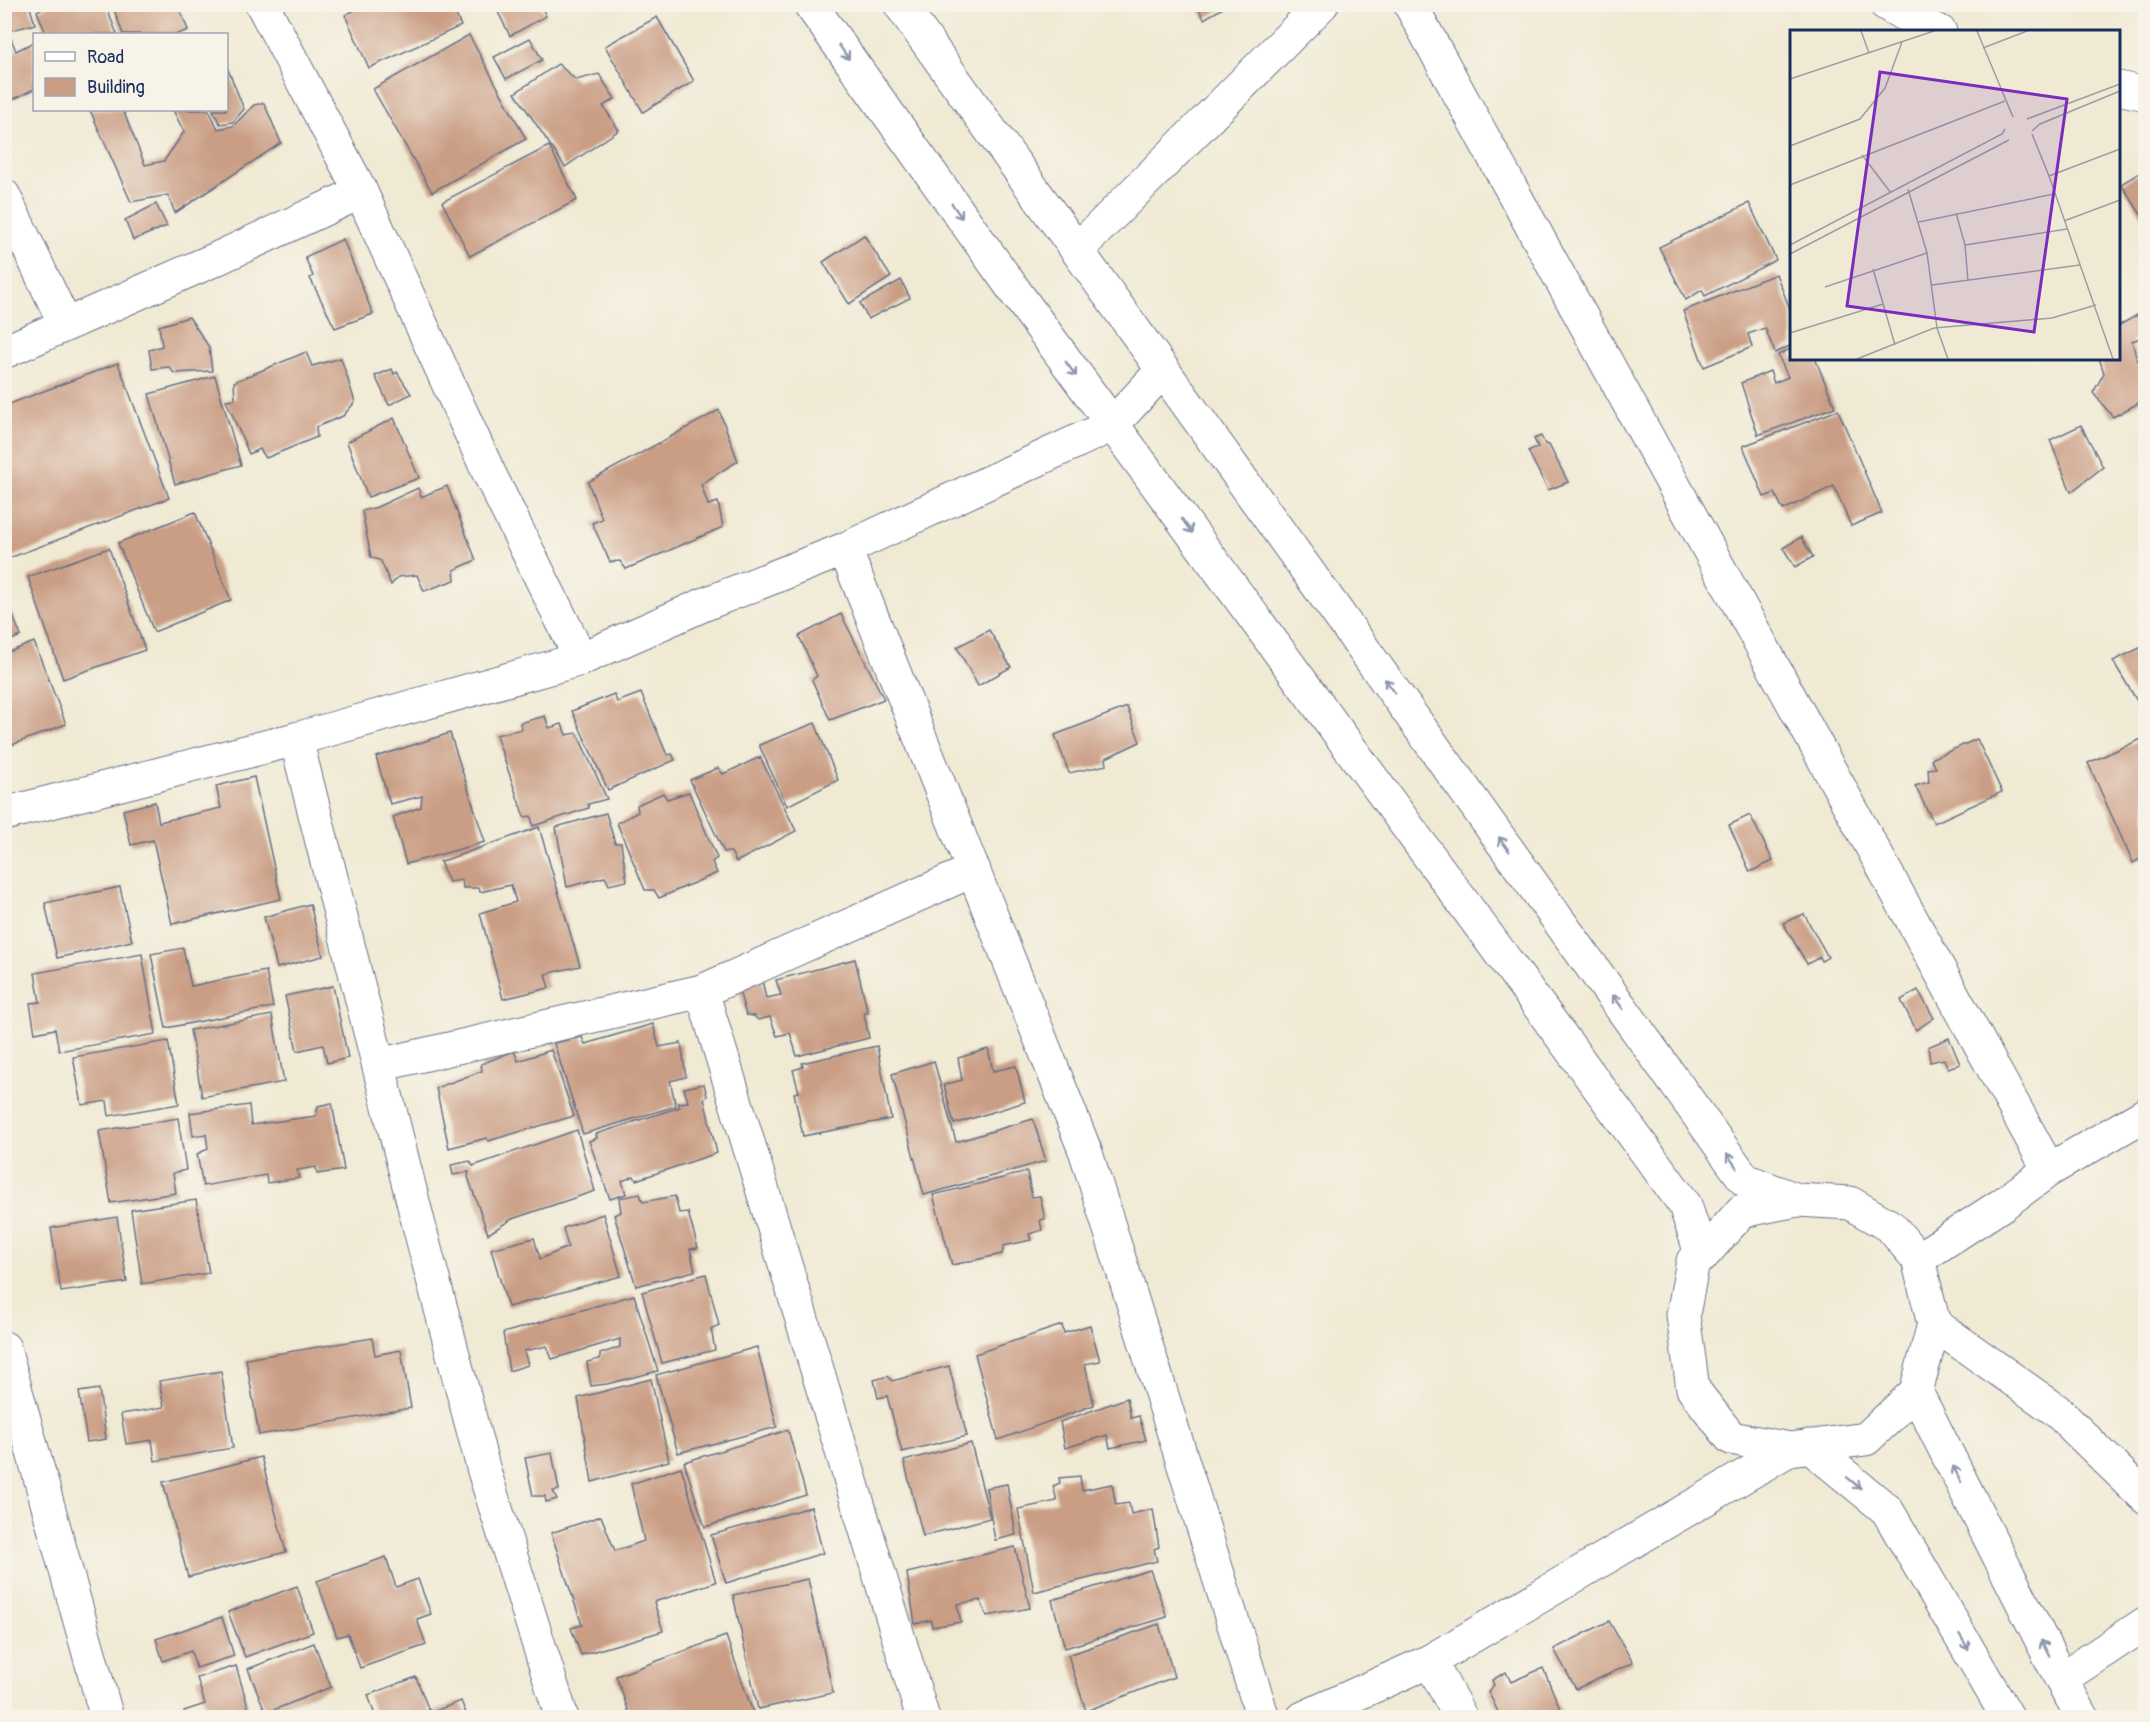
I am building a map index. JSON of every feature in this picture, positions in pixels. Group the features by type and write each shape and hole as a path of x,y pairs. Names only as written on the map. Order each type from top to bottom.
{"street":[{"path":"262,4 362,192 488,471 581,659"},
{"path":"810,4 1112,425 1685,1205 1702,1256"},
{"path":"900,4 1745,1180 1797,1200"},
{"path":"1077,250 1322,4"},
{"path":"1410,4 2049,1170"},
{"path":"1886,4 1936,30"},
{"path":"2120,88 2145,94"},
{"path":"4,352 362,192"},
{"path":"4,196 65,324"},
{"path":"4,814 297,739 581,659 705,604 845,549 1112,425 1163,370"},
{"path":"845,549 1086,1153 1263,1718"},
{"path":"297,739 425,1249 484,1471 562,1718"},
{"path":"379,1065 702,991 974,870"},
{"path":"702,991 923,1718"},
{"path":"1918,1259 2003,1204 2049,1170 2145,1114"},
{"path":"1797,1200 1850,1203 1891,1227 1918,1259 1934,1324 1916,1392 1866,1438 1800,1448 1731,1438 1693,1389 1683,1316 1693,1261 1702,1256 1742,1211 1797,1200"},
{"path":"1934,1324 2056,1410 2145,1498"},
{"path":"4,1348 107,1718"},
{"path":"1916,1392 2083,1718"},
{"path":"1303,1718 1430,1661 1800,1448"},
{"path":"1800,1448 1887,1510 2008,1718"},
{"path":"2061,1679 2145,1623"},
{"path":"1430,1661 1461,1718"}],"building":[{"path":"4,4 29,4 35,24 8,31 16,51 33,42 33,90 4,104"},
{"path":"50,4 105,4 117,33 46,33 37,11"},
{"path":"112,4 178,4 188,30 180,33 123,33"},
{"path":"367,4 431,4 433,8 440,4 451,4 461,26 369,68 345,15"},
{"path":"508,4 540,4 546,16 510,36 497,10"},
{"path":"1196,4 1230,4 1204,19"},
{"path":"657,17 694,81 643,112 605,46"},
{"path":"469,35 526,139 432,192 373,89"},
{"path":"530,38 542,60 506,79 494,57"},
{"path":"558,64 576,80 599,74 615,99 603,106 619,130 565,167 515,93"},
{"path":"228,69 244,109 233,122 220,124 214,111 228,111"},
{"path":"264,103 281,143 175,213 168,195 131,202 90,111 123,111 145,165 164,161 184,132 174,111 209,111 218,129 233,126 254,105"},
{"path":"549,146 577,200 470,256 442,202"},
{"path":"2146,169 2146,218 2144,219 2121,184"},
{"path":"1749,203 1776,260 1705,296 1702,290 1686,300 1659,247"},
{"path":"156,204 167,226 133,240 125,220"},
{"path":"864,235 891,277 849,304 823,262"},
{"path":"343,239 373,314 335,328 310,278 313,276 305,257"},
{"path":"1776,274 1790,309 1790,346 1775,353 1765,328 1748,334 1752,347 1704,367 1683,311"},
{"path":"901,280 910,298 868,319 860,303"},
{"path":"4,283 11,293 4,296"},
{"path":"2146,310 2146,336 2132,341 2137,360 2146,356 2146,399 2113,417 2093,393 2104,373 2100,360 2120,360 2120,325"},
{"path":"189,317 209,347 212,371 174,373 169,367 152,369 149,350 162,346 159,326"},
{"path":"1790,349 1790,360 1816,360 1835,407 1758,435 1741,383 1770,371 1774,383 1788,377 1778,355"},
{"path":"306,352 312,366 341,358 355,402 343,416 316,427 317,437 266,458 260,449 249,454 226,400 235,399 234,382"},
{"path":"118,363 169,498 4,560 4,406"},
{"path":"392,369 394,374 397,372 411,394 389,405 375,376"},
{"path":"215,376 241,465 175,484 149,394"},
{"path":"719,410 738,461 701,484 708,505 718,502 723,527 626,569 620,561 610,562 592,523 602,519 588,482"},
{"path":"1838,410 1882,513 1851,526 1834,486 1783,510 1775,493 1764,497 1743,446"},
{"path":"394,418 419,478 368,497 347,442"},
{"path":"2081,425 2103,467 2071,492 2050,440"},
{"path":"1541,436 1545,444 1549,445 1568,482 1548,490 1528,451 1538,447 1534,439"},
{"path":"447,486 476,560 454,570 455,580 424,591 417,575 398,577 391,585 381,561 371,557 362,511 377,507 418,488 421,497"},
{"path":"195,512 231,600 154,632 118,543"},
{"path":"1801,537 1813,557 1795,567 1783,548"},
{"path":"109,548 145,650 63,679 28,577"},
{"path":"5,596 21,636 5,642"},
{"path":"841,614 884,699 830,720 812,680 817,676 799,636"},
{"path":"989,630 1011,667 978,686 957,647"},
{"path":"34,642 66,724 4,748 4,654"},
{"path":"2146,645 2146,716 2113,661"},
{"path":"641,693 667,755 672,754 675,760 608,790 572,711 614,694 617,702"},
{"path":"1127,707 1140,742 1106,758 1107,765 1069,773 1055,735"},
{"path":"545,716 549,728 562,724 566,735 577,733 607,799 588,804 589,808 533,826 531,816 524,817 496,735 522,729 520,723"},
{"path":"815,723 838,780 787,806 759,745"},
{"path":"450,733 485,842 406,864 393,817 421,807 422,796 390,804 376,757"},
{"path":"2146,737 2146,856 2133,863 2088,763"},
{"path":"1977,739 2002,792 1934,823 1915,786 1929,782 1928,769 1936,768 1931,759"},
{"path":"760,757 796,831 736,862 731,852 724,852 690,780 718,768 723,774"},
{"path":"254,777 281,899 172,924 153,840 131,845 123,810 155,802 159,822 221,808 216,786"},
{"path":"689,792 717,858 712,862 717,873 659,898 654,890 645,890 617,823 638,812 637,805 663,793 667,799"},
{"path":"606,813 615,843 621,843 627,881 609,885 605,877 567,887 556,827"},
{"path":"1750,815 1773,861 1750,872 1729,825"},
{"path":"539,827 580,966 545,974 549,988 503,999 480,913 516,902 511,885 480,892 479,888 463,888 462,880 449,882 440,862"},
{"path":"120,887 132,941 57,958 45,903"},
{"path":"310,904 323,956 277,968 264,917"},
{"path":"1804,914 1828,957 1822,961 1820,957 1807,964 1783,923"},
{"path":"183,948 191,986 266,971 273,1007 166,1028 151,954"},
{"path":"142,954 156,1034 59,1051 55,1029 35,1033 30,1003 40,1002 35,973"},
{"path":"855,959 868,1013 864,1013 869,1038 797,1056 790,1033 777,1036 770,1017 758,1020 754,1016 746,1015 738,987 762,980 766,998 781,995 776,980"},
{"path":"333,986 348,1058 327,1063 323,1045 297,1051 285,996"},
{"path":"1918,990 1934,1018 1916,1030 1901,1000"},
{"path":"272,1015 284,1082 202,1097 190,1030"},
{"path":"653,1024 659,1047 681,1043 686,1077 670,1081 676,1106 583,1134 554,1043 582,1037 585,1044"},
{"path":"1949,1038 1960,1064 1948,1068 1944,1059 1930,1062 1928,1047"},
{"path":"168,1041 179,1104 109,1116 107,1101 82,1105 73,1057"},
{"path":"877,1046 891,1119 803,1136 794,1093 799,1092 793,1070 803,1067 802,1063"},
{"path":"988,1049 993,1071 1016,1066 1025,1102 954,1124 944,1085 962,1080 958,1058"},
{"path":"551,1050 574,1116 488,1141 487,1138 449,1148 436,1088 482,1071 481,1064 514,1051 518,1061"},
{"path":"934,1061 956,1142 1033,1119 1046,1161 924,1195 892,1074"},
{"path":"704,1084 707,1096 704,1099 717,1153 636,1180 634,1176 622,1181 626,1194 610,1199 589,1141 597,1138 596,1134 680,1107 678,1103 688,1102 684,1088"},
{"path":"332,1103 344,1170 317,1174 316,1167 297,1170 299,1178 267,1183 266,1175 203,1186 197,1154 208,1149 206,1134 193,1136 190,1113 249,1105 251,1125 316,1116 318,1106"},
{"path":"178,1118 186,1170 173,1173 176,1193 111,1203 99,1131"},
{"path":"577,1130 595,1191 512,1219 488,1234 468,1177 469,1172 453,1175 451,1165 470,1161 473,1166"},
{"path":"1027,1172 1032,1197 1040,1196 1045,1219 1040,1220 1042,1230 1029,1234 1031,1240 1004,1246 1002,1254 952,1265 933,1195"},
{"path":"640,1194 643,1202 675,1196 679,1213 688,1212 698,1248 690,1249 695,1271 636,1286 614,1215 621,1212 619,1198"},
{"path":"196,1200 209,1273 142,1284 131,1210"},
{"path":"603,1214 621,1276 508,1307 491,1249 534,1238 540,1259 568,1247 563,1228"},
{"path":"117,1217 127,1282 61,1292 51,1228"},
{"path":"706,1274 719,1325 711,1329 715,1350 662,1363 642,1292"},
{"path":"634,1295 658,1371 591,1386 587,1362 600,1359 600,1354 620,1347 620,1339 552,1359 547,1346 524,1351 528,1365 509,1371 503,1333"},
{"path":"1062,1325 1064,1333 1090,1325 1100,1361 1085,1364 1094,1405 998,1440 975,1354"},
{"path":"372,1338 375,1355 401,1350 411,1408 259,1435 246,1359"},
{"path":"757,1347 777,1427 678,1453 656,1375"},
{"path":"949,1366 967,1436 902,1452 887,1396 878,1398 874,1380 888,1376 892,1381"},
{"path":"221,1371 233,1448 155,1461 152,1440 126,1444 121,1414 164,1407 159,1381"},
{"path":"651,1379 669,1461 592,1482 578,1398"},
{"path":"99,1389 106,1439 87,1442 79,1392"},
{"path":"1127,1398 1131,1418 1139,1416 1146,1440 1110,1448 1107,1435 1065,1448 1060,1422"},
{"path":"788,1430 806,1495 705,1527 684,1462"},
{"path":"971,1443 990,1518 923,1536 904,1461"},
{"path":"552,1453 559,1490 553,1491 557,1499 546,1502 545,1496 533,1496 525,1458"},
{"path":"261,1457 286,1552 188,1577 163,1482"},
{"path":"681,1467 716,1582 654,1602 663,1631 581,1655 571,1628 582,1625 551,1533 601,1516 615,1551 644,1541 631,1484"},
{"path":"1080,1476 1082,1490 1112,1484 1116,1505 1129,1503 1131,1514 1153,1509 1159,1547 1154,1549 1157,1561 1034,1592 1018,1509 1057,1501 1053,1486 1060,1483 1059,1478"},
{"path":"1007,1484 1016,1535 995,1540 986,1488"},
{"path":"811,1507 823,1553 726,1583 711,1535"},
{"path":"1015,1547 1030,1608 987,1616 980,1600 957,1604 961,1622 932,1627 931,1620 915,1624 907,1573"},
{"path":"386,1557 396,1587 418,1579 431,1614 417,1619 426,1645 360,1668 348,1634 337,1637 317,1581"},
{"path":"1150,1570 1167,1617 1065,1648 1052,1600"},
{"path":"808,1579 833,1693 758,1709 733,1595"},
{"path":"297,1586 313,1632 245,1657 228,1612"},
{"path":"222,1617 234,1656 196,1668 191,1651 163,1661 156,1639"},
{"path":"1609,1621 1633,1663 1576,1689 1554,1649"},
{"path":"1159,1624 1174,1677 1086,1711 1068,1655"},
{"path":"726,1636 755,1718 631,1718 616,1676"},
{"path":"314,1643 331,1687 266,1713 248,1669"},
{"path":"236,1666 250,1713 236,1718 186,1718 184,1711 205,1704 197,1678"},
{"path":"1543,1668 1564,1718 1501,1718 1488,1691 1494,1685 1492,1680 1506,1672 1511,1682"},
{"path":"416,1677 430,1713 461,1701 468,1718 376,1718 368,1695"}]}
